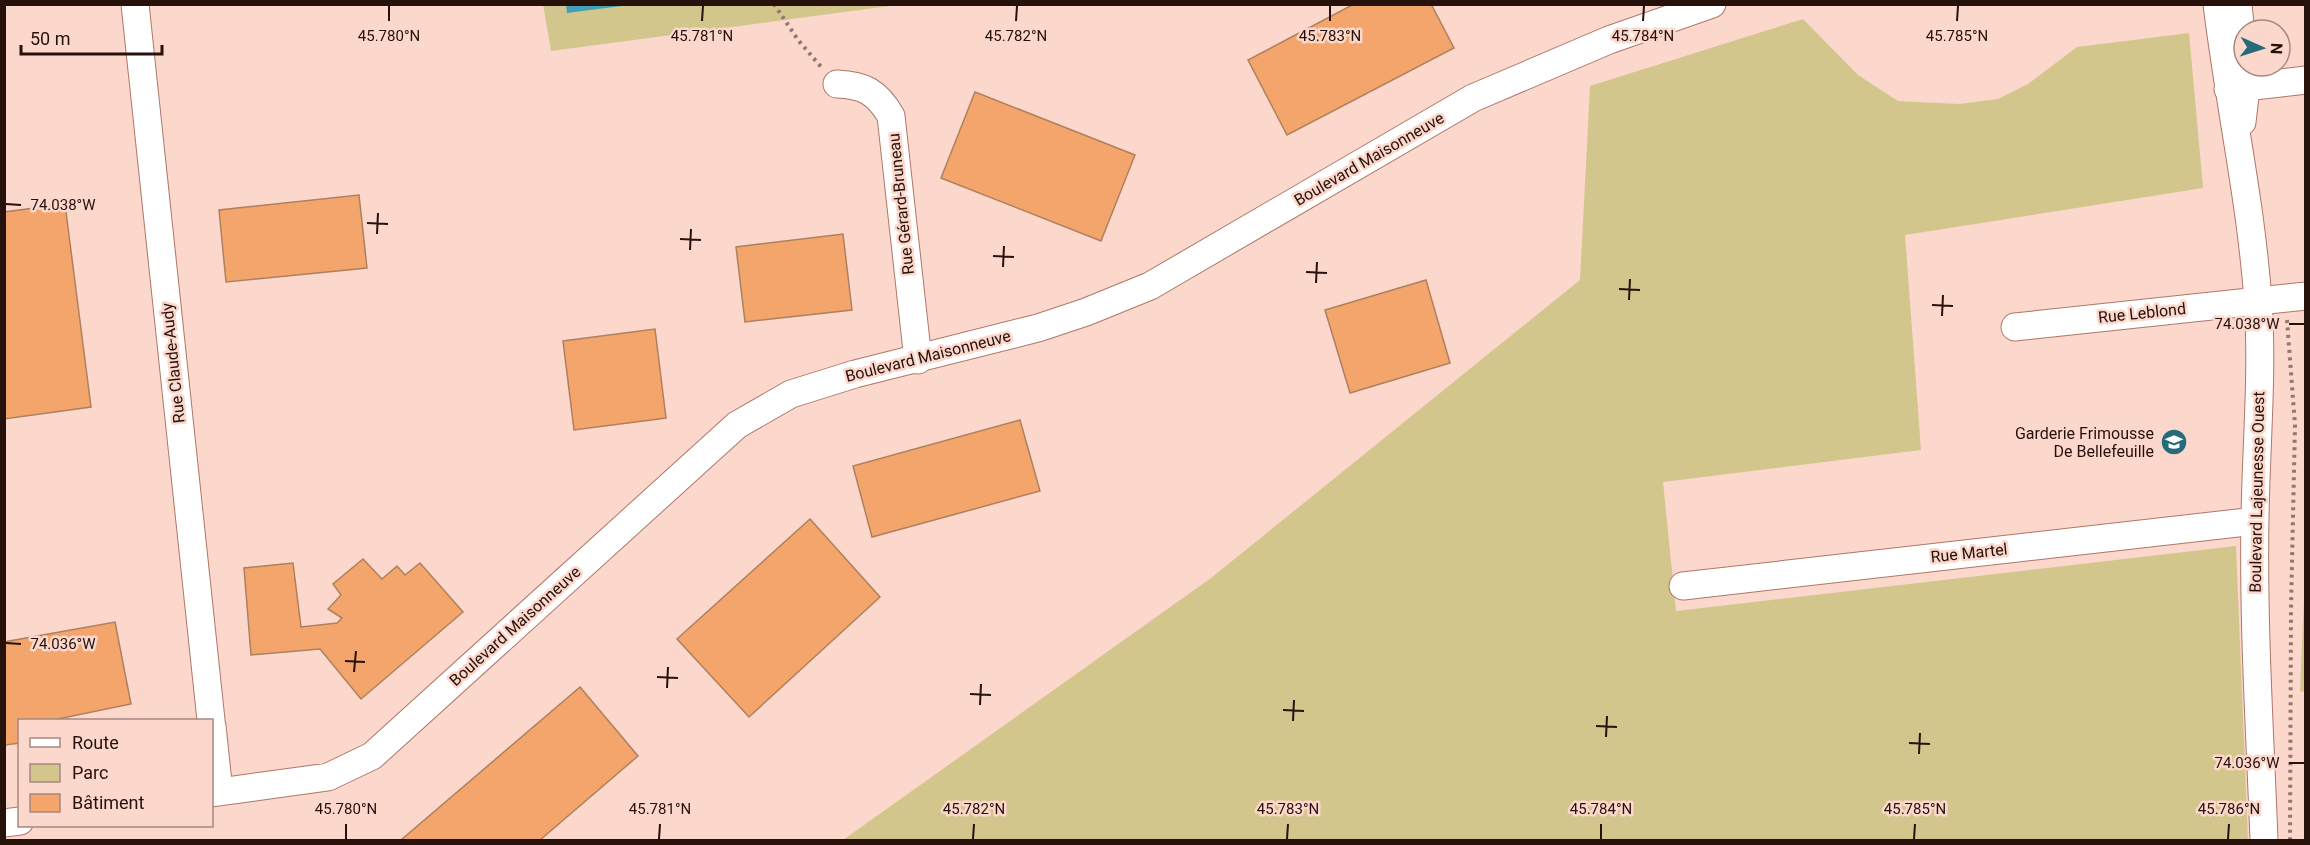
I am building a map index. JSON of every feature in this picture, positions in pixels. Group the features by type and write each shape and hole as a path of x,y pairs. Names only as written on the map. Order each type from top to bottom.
{"street":[{"name":"Rue Claude-Audy","path":"135,4 211,719"},
{"name":"Boulevard Maisonneuve","path":"215,793 328,777 372,756 737,425 791,394 855,374 918,360 1086,312 1150,286 1473,98 1609,40 1712,4"},
{"name":"Boulevard Lajeunesse Ouest","path":"2217,4 2236,88"},
{"name":"Boulevard Lajeunesse Ouest","path":"2238,4 2236,88 2239,144 2258,301 2260,355 2255,521 2264,840"},
{"path":"2236,88 2306,80"},
{"name":"Rue Gérard-Bruneau","path":"837,84 861,86 871,90 883,101 891,116 918,360"},
{"name":"Rue Leblond","path":"2015,327 2258,301 2296,304"},
{"name":"Rue Martel","path":"1683,586 2255,521"},
{"path":"213,748 215,793"}],"path":[{"path":"774,4 798,40 837,84"},
{"path":"2290,840 2296,304"}],"green space":[{"path":"543,4 897,5 551,51"},
{"path":"1803,19 1858,75 1898,101 1959,104 1998,99 2028,84 2077,47 2189,33 2203,188 1905,235 1921,450 1663,482 1676,611 2236,546 2248,840 843,840 1211,578 1580,280 1590,86"},
{"path":"2305,575 2306,691 2300,692"}],"water":[{"path":"566,4 629,4 629,5 567,13"}],"building":[{"path":"1354,4 1431,4 1454,48 1287,135 1248,60"},
{"path":"975,92 1135,155 1101,241 941,178"},
{"path":"359,195 367,268 226,282 219,210"},
{"path":"65,204 91,407 4,419 4,212"},
{"path":"843,234 852,310 745,322 736,247"},
{"path":"1426,280 1450,363 1350,393 1325,310"},
{"path":"655,329 666,418 574,430 563,341"},
{"path":"1020,420 1040,491 872,537 853,466"},
{"path":"810,519 880,597 749,717 677,639"},
{"path":"363,559 382,579 397,566 405,575 420,563 463,612 361,699 320,649 251,655 244,568 293,563 301,627 337,623 342,618 328,609 341,595 333,584"},
{"path":"115,622 131,704 58,719 18,719 18,743 5,745 4,642"},
{"path":"580,687 638,756 540,840 401,840"}],"place":[{"name":"Garderie Frimousse De Bellefeuille","path":"2174,442"}]}
